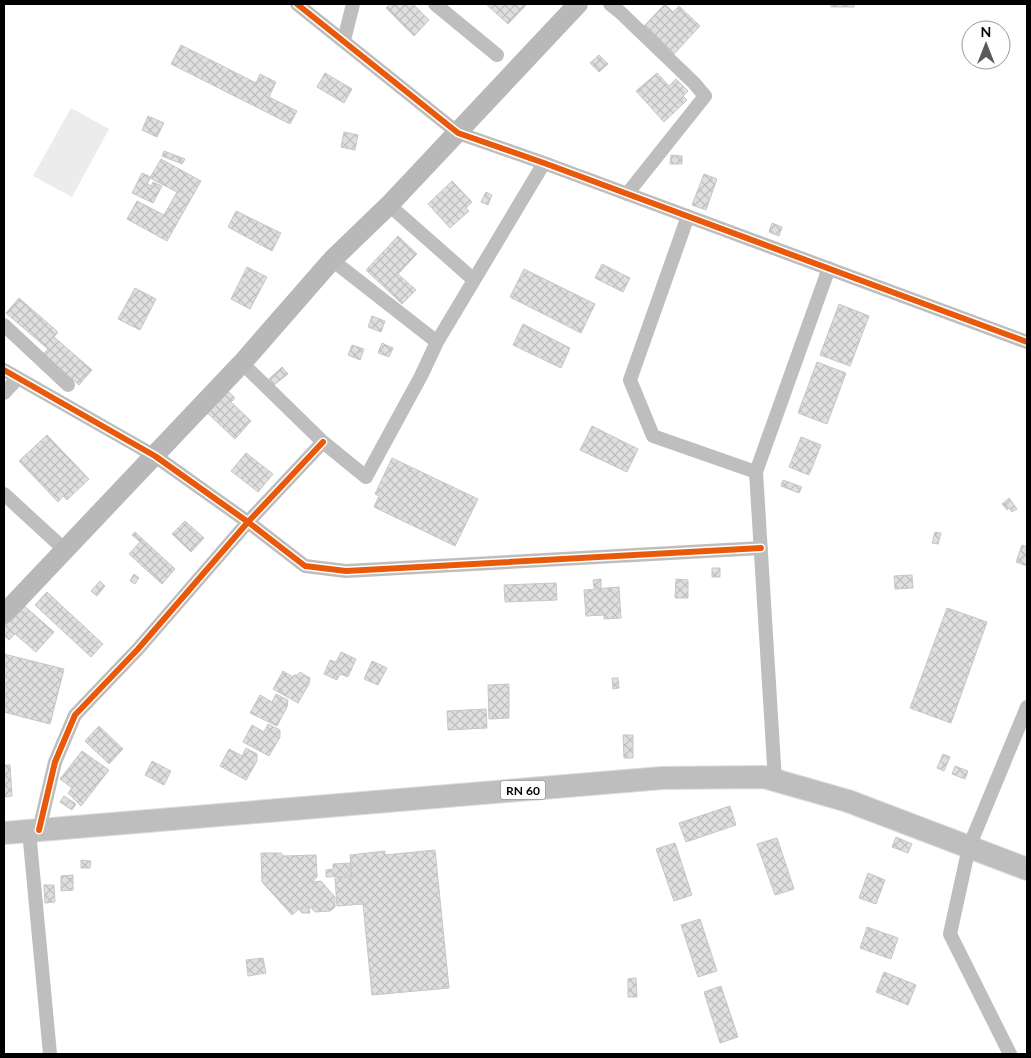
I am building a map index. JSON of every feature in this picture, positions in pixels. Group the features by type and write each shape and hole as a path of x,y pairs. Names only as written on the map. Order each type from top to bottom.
{"main road":[{"path":"4,614 242,363 332,260 389,205 578,4"},
{"name":"RN 60","path":"4,833 662,778 764,777 848,801 1027,869"}],"street":[{"path":"297,4 458,133 1027,342"},
{"path":"344,40 353,4"},
{"path":"436,4 497,55"},
{"path":"610,4 694,83 705,96 628,194"},
{"path":"242,363 323,442 366,477 421,376 437,342 544,163"},
{"path":"389,205 474,280"},
{"path":"688,216 630,380 653,436 756,472"},
{"path":"332,260 437,342"},
{"path":"775,781 756,472 829,268"},
{"path":"4,325 68,385"},
{"path":"4,370 155,456 248,522 305,566 346,571 761,548"},
{"path":"5,391 18,378"},
{"path":"50,1054 34,831 55,762 75,715 138,649 248,522 323,442"},
{"path":"4,494 65,550"},
{"path":"1010,1054 950,934 969,847 1027,707"}],"shaded area":[{"path":"71,108 109,129 72,197 33,176"}],"building":[{"path":"390,4 413,4 429,20 414,36 386,8"},
{"path":"486,4 527,4 508,24"},
{"path":"665,4 673,12 679,6 700,26 674,54 644,26"},
{"path":"831,4 854,4 854,7 831,7"},
{"path":"181,45 256,83 260,74 276,82 269,97 297,111 290,124 171,64"},
{"path":"599,55 608,64 599,72 590,63"},
{"path":"325,73 352,89 344,103 317,87"},
{"path":"657,73 669,86 676,79 688,91 683,96 687,100 664,122 636,91"},
{"path":"148,116 164,123 157,137 142,130"},
{"path":"344,132 358,135 355,150 341,147"},
{"path":"164,151 185,159 182,164 162,156"},
{"path":"671,155 682,156 682,164 670,164"},
{"path":"161,159 201,181 167,241 127,219 137,201 164,215 177,192 150,178"},
{"path":"142,173 151,177 147,184 151,186 153,182 162,186 153,203 132,193"},
{"path":"704,174 717,179 706,210 692,205"},
{"path":"452,181 472,202 466,208 469,211 450,228 428,204"},
{"path":"486,192 492,195 488,205 481,202"},
{"path":"236,211 281,233 272,251 228,227"},
{"path":"772,223 782,227 779,236 769,232"},
{"path":"398,236 417,254 398,274 416,290 402,304 366,270"},
{"path":"602,264 630,278 623,292 595,278"},
{"path":"247,267 267,277 250,309 231,299"},
{"path":"524,269 595,304 581,333 510,297"},
{"path":"135,288 156,299 140,330 118,319"},
{"path":"19,298 58,332 54,337 92,370 79,385 43,354 48,349 6,313"},
{"path":"839,304 869,316 850,366 820,355"},
{"path":"372,316 385,321 381,332 368,327"},
{"path":"523,324 570,348 561,368 513,345"},
{"path":"382,343 393,348 389,357 378,353"},
{"path":"352,345 364,349 360,360 348,355"},
{"path":"817,362 846,373 827,424 798,413"},
{"path":"282,367 288,374 274,385 269,379"},
{"path":"227,390 235,398 231,402 251,421 235,439 201,407"},
{"path":"592,426 638,449 627,472 580,450"},
{"path":"47,435 89,479 67,500 63,496 58,502 19,461"},
{"path":"801,437 821,445 809,475 789,467"},
{"path":"246,453 273,474 258,492 231,471"},
{"path":"392,458 478,499 455,546 374,507 379,496 375,494"},
{"path":"783,480 802,487 799,493 781,486"},
{"path":"1009,498 1017,509 1012,512 1009,508 1007,510 1002,504"},
{"path":"185,521 204,538 191,552 172,534"},
{"path":"135,532 175,569 162,584 129,554 140,542 132,535"},
{"path":"935,532 941,533 938,544 932,543"},
{"path":"1022,545 1027,547 1027,566 1016,562"},
{"path":"712,568 720,568 720,577 712,577"},
{"path":"134,574 139,578 135,584 130,581"},
{"path":"912,575 913,588 895,589 894,576"},
{"path":"601,579 601,588 594,588 593,580"},
{"path":"676,579 688,580 688,598 675,598"},
{"path":"100,581 105,586 97,596 91,591"},
{"path":"556,583 557,600 505,602 504,585"},
{"path":"619,587 621,618 604,619 604,615 586,616 584,590"},
{"path":"47,592 103,644 91,657 35,605"},
{"path":"21,603 54,632 36,652 15,634 9,640 4,635 4,622"},
{"path":"947,608 987,622 951,723 910,708"},
{"path":"341,652 356,659 348,677 340,674 337,680 324,674 330,660 336,662"},
{"path":"4,654 64,669 50,724 4,712"},
{"path":"372,661 387,668 378,685 364,679"},
{"path":"283,671 293,677 300,672 310,678 309,684 298,703 273,689"},
{"path":"612,678 618,678 619,688 613,689"},
{"path":"509,684 509,718 489,719 488,685"},
{"path":"276,694 288,700 287,707 277,726 250,713 260,695 272,702"},
{"path":"486,709 487,728 448,730 447,711"},
{"path":"268,724 280,730 280,737 269,756 243,742 252,725 264,732"},
{"path":"99,726 123,749 109,764 85,741"},
{"path":"623,735 633,735 633,758 624,758"},
{"path":"246,748 257,754 257,761 246,780 220,766 229,749 242,756"},
{"path":"82,751 109,770 81,806 68,793 72,788 60,779"},
{"path":"943,754 950,757 944,771 937,768"},
{"path":"152,761 171,771 164,785 145,775"},
{"path":"4,765 10,765 12,796 4,797"},
{"path":"955,766 968,771 965,779 952,774"},
{"path":"64,796 76,804 72,810 60,802"},
{"path":"730,806 736,825 686,842 679,823"},
{"path":"896,837 912,844 908,853 892,847"},
{"path":"777,838 794,889 775,895 757,844"},
{"path":"675,843 692,895 674,901 656,849"},
{"path":"435,850 449,988 372,995 363,904 337,906 335,878 352,877 350,855 385,851 385,855"},
{"path":"261,853 281,853 284,856 316,855 317,877 312,882 321,881 335,897 335,907 330,911 315,912 309,906 310,913 302,913 299,909 292,915 262,882"},
{"path":"81,860 91,861 90,868 81,868"},
{"path":"350,863 351,876 326,877 326,870 333,869 333,864"},
{"path":"868,873 885,880 876,904 859,898"},
{"path":"73,875 73,890 61,891 61,876"},
{"path":"44,885 54,885 55,902 45,903"},
{"path":"700,919 717,971 698,977 681,925"},
{"path":"867,927 898,938 891,959 860,948"},
{"path":"263,958 266,973 248,976 246,960"},
{"path":"884,972 916,985 908,1005 876,992"},
{"path":"636,978 637,997 628,997 628,979"},
{"path":"721,986 738,1037 720,1043 704,992"}],"cycle path":[{"path":"297,4 458,133 1027,342"},
{"path":"4,370 155,456 248,522 305,566 346,571 761,548"},
{"path":"39,830 55,762 75,715 138,649 248,522 323,442"}]}
